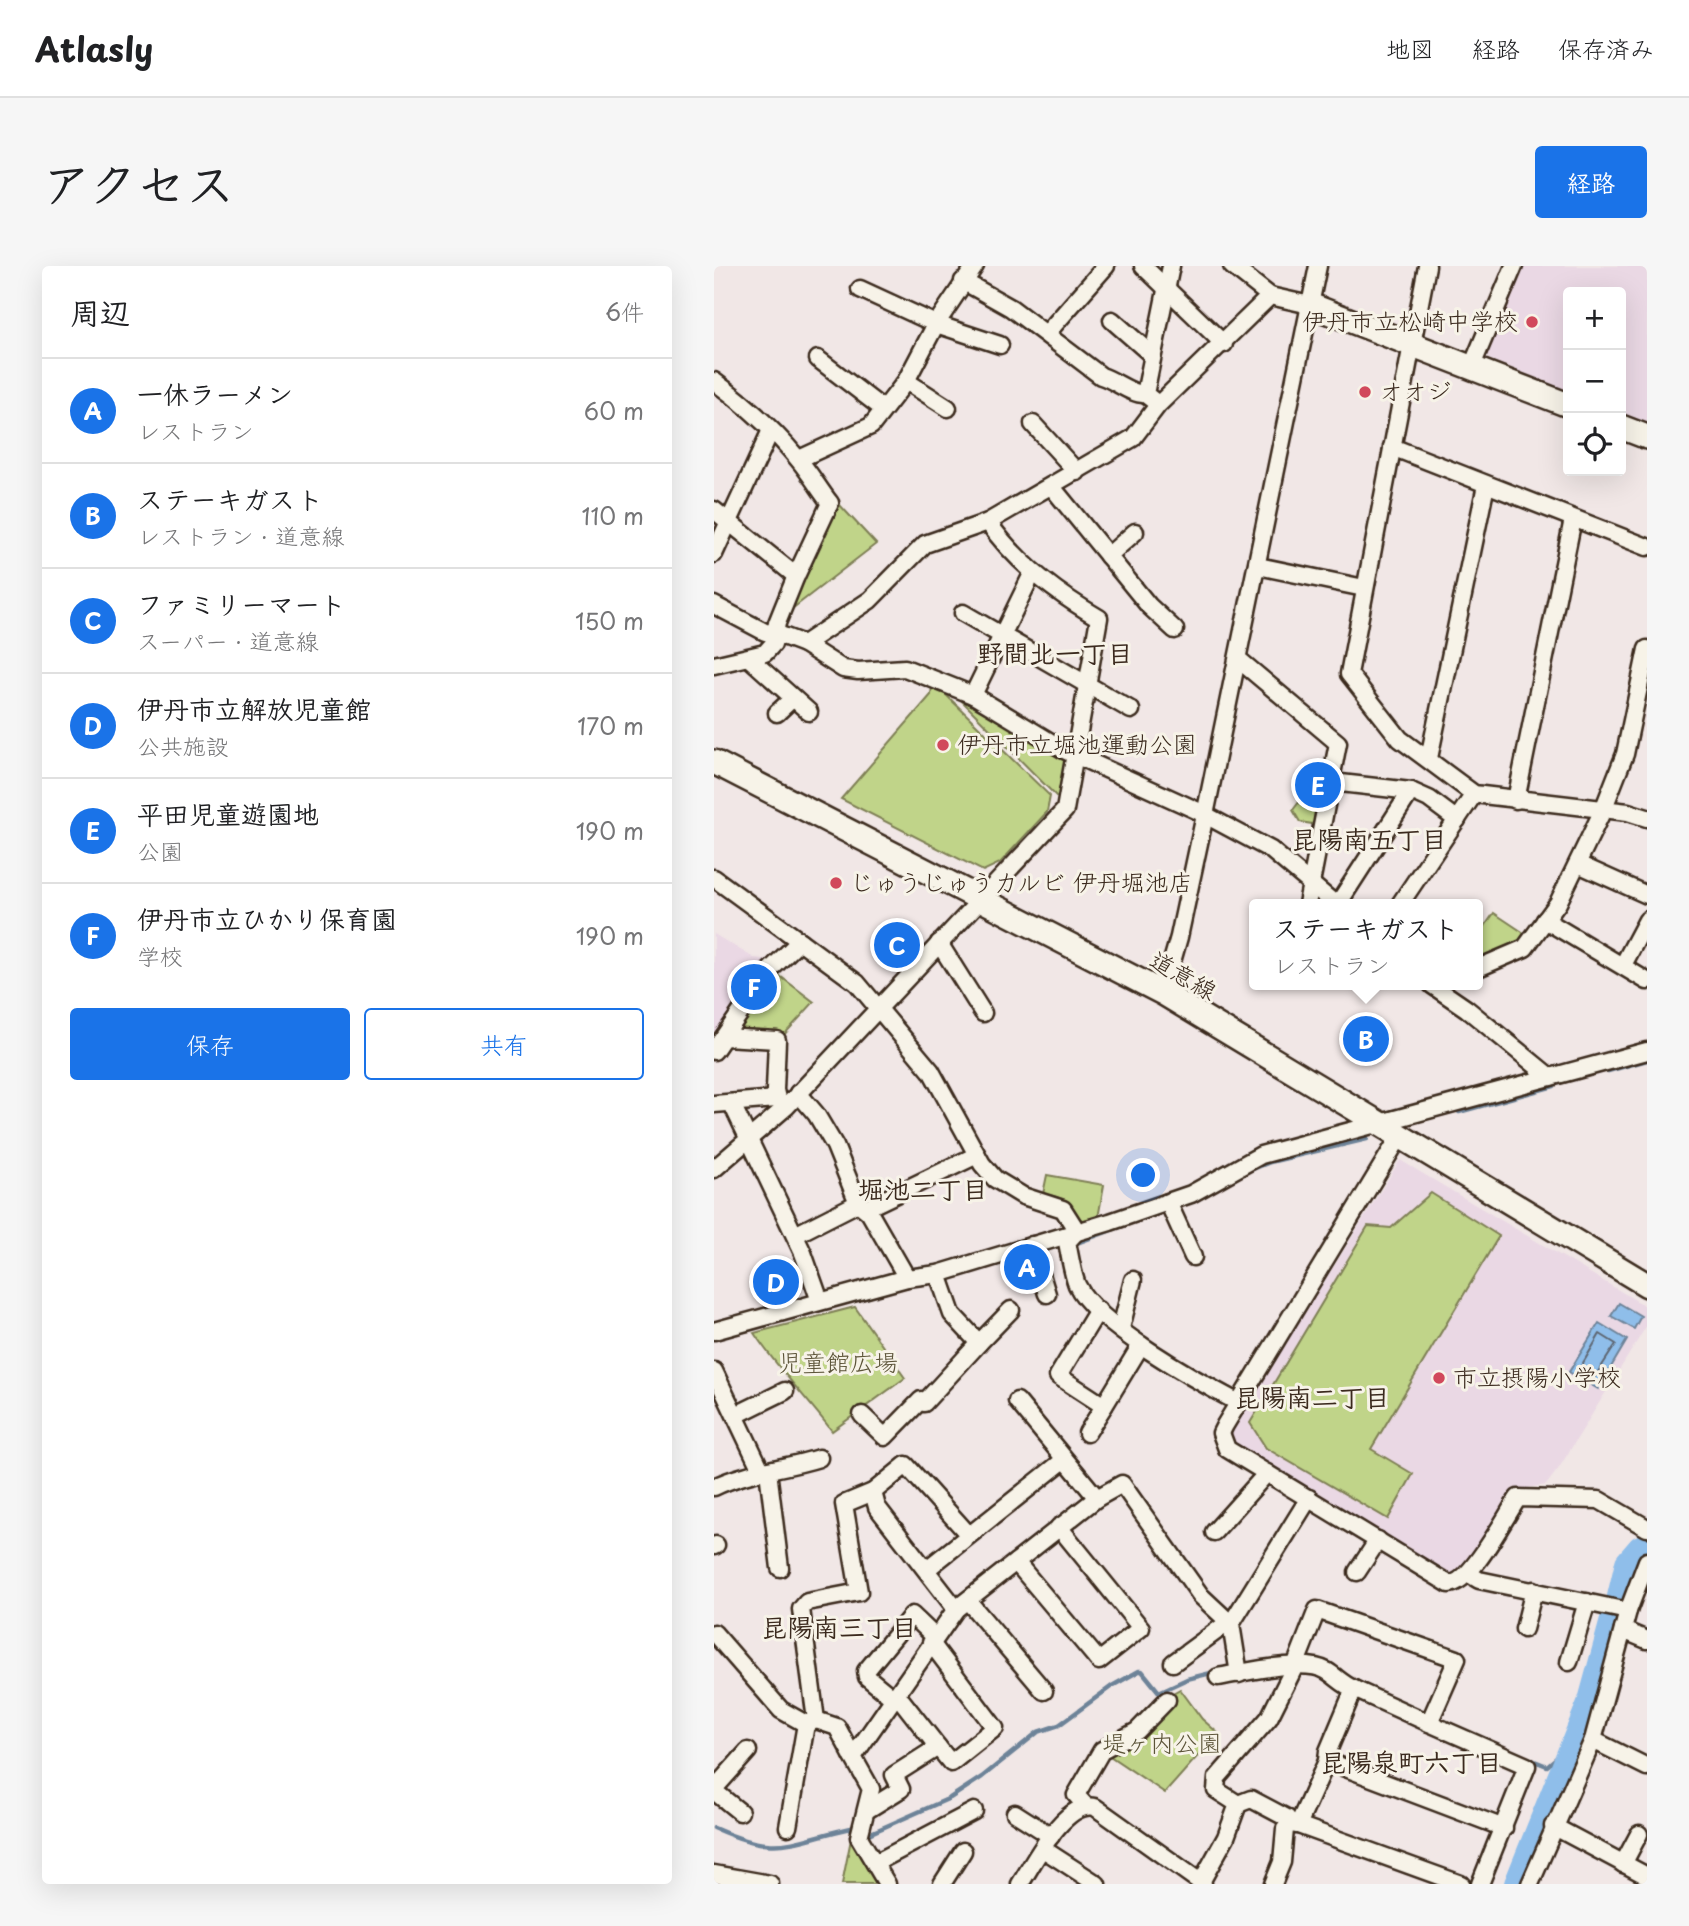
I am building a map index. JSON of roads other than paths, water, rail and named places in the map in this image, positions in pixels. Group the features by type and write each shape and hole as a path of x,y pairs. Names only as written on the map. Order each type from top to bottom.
{"street":[{"path":"799,459 871,426 906,381 936,324 975,266"},
{"path":"1047,333 1106,266"},
{"path":"1143,266 1224,344"},
{"path":"1152,400 1152,355 1171,266"},
{"path":"1232,266 1270,296 1310,305 1563,403"},
{"path":"1163,993 1179,937 1258,566 1318,266"},
{"path":"1427,266 1349,674 1400,740 1429,758 1474,794 1628,812 1647,818"},
{"path":"1472,366 1514,266"},
{"path":"963,281 1047,333 1101,376 1117,381 1152,400"},
{"path":"860,289 936,324 1000,345"},
{"path":"804,644 870,600 925,544 988,522 1133,438 1152,400 1224,344 1270,296"},
{"path":"1112,320 1152,355"},
{"path":"818,359 883,409"},
{"path":"906,381 947,408"},
{"path":"714,382 750,408 799,459 830,503 796,576 773,644 765,653 714,665"},
{"path":"1033,424 1077,472"},
{"path":"1626,428 1647,437"},
{"path":"714,554 771,430"},
{"path":"1392,447 1647,547"},
{"path":"1429,758 1486,485"},
{"path":"1052,487 1149,607 1175,630"},
{"path":"714,510 796,576"},
{"path":"1516,800 1573,519"},
{"path":"714,1169 751,1139 782,1103 798,1093 1065,810 1099,618 1072,603 1007,550 988,522"},
{"path":"1108,556 1135,532"},
{"path":"1258,566 1364,588"},
{"path":"973,695 1033,572"},
{"path":"714,605 765,632 804,644 844,669 858,671 905,668 973,695 1064,750 1205,815 1271,850 1330,899"},
{"path":"963,613 1131,710"},
{"path":"1483,966 1525,948 1578,864 1625,754 1647,649"},
{"path":"749,658 809,712"},
{"path":"1238,659 1338,743 1308,899"},
{"path":"777,713 793,698"},
{"name":"道意線","path":"714,762 1163,993 1647,1285"},
{"path":"1332,782 1411,791 1429,799 1457,820"},
{"path":"1339,899 1411,791"},
{"path":"1403,899 1474,794"},
{"path":"1578,864 1647,895"},
{"path":"714,878 856,983 931,1071 977,1155 995,1179 1008,1189 1063,1209 1077,1231"},
{"path":"1545,920 1647,981"},
{"path":"1623,965 1647,920"},
{"path":"714,1051 769,971 800,941"},
{"path":"939,943 983,1013"},
{"path":"1443,990 1550,1077"},
{"path":"724,1037 777,1040 782,1103"},
{"path":"714,1331 906,1278 938,1275 1168,1202 1191,1194 1261,1155 1647,1051"},
{"path":"798,1093 816,1114 835,1146 864,1208 906,1278"},
{"path":"714,1104 782,1103"},
{"path":"732,1104 795,1235 820,1301"},
{"path":"1401,1136 1221,1433 1227,1449 1449,1584 1456,1584 1469,1573 1518,1498 1599,1500 1647,1528"},
{"path":"795,1235 871,1206 977,1155"},
{"path":"1168,1202 1193,1257"},
{"path":"1077,1231 1067,1242 1077,1285 1098,1310 1141,1345 1194,1380 1239,1403"},
{"path":"1032,1245 1047,1294"},
{"path":"938,1275 952,1314 979,1343"},
{"path":"1121,1328 1133,1280"},
{"path":"1098,1310 1058,1376 1104,1406"},
{"path":"862,1415 885,1437 921,1400 924,1403 927,1390 1009,1319"},
{"path":"1087,1433 1141,1345"},
{"path":"714,1371 718,1390 736,1415 765,1471 780,1568"},
{"path":"736,1415 785,1391"},
{"path":"1017,1401 1097,1498"},
{"path":"714,1487 819,1458"},
{"path":"927,1569 1064,1460"},
{"path":"788,1827 811,1722 802,1609 807,1602 859,1591 844,1504 873,1492 906,1465 969,1535"},
{"path":"1213,1532 1267,1473"},
{"path":"853,1757 933,1640 962,1605 1097,1498 1122,1484 1201,1596 1231,1624 1239,1674"},
{"path":"873,1492 877,1507 927,1569 1044,1691"},
{"path":"1173,1663 1222,1627 1231,1624 1308,1498"},
{"path":"1016,1562 1099,1661 1141,1628 1059,1527"},
{"path":"1357,1572 1378,1540"},
{"path":"1549,1884 1531,1880 1593,1740 1628,1611 1647,1561"},
{"path":"1469,1573 1479,1580 1628,1611"},
{"path":"1524,1629 1534,1590"},
{"path":"1569,1662 1587,1602"},
{"path":"1238,1804 1216,1790 1217,1778 1269,1718 1296,1666 1317,1610 1457,1659 1429,1723"},
{"path":"912,1615 933,1640 995,1728 951,1763 902,1701 895,1699 867,1677 866,1671 912,1615"},
{"path":"1623,1630 1647,1640"},
{"path":"714,1633 781,1710 811,1722 837,1727 871,1789 859,1837 887,1884"},
{"path":"1217,1677 1296,1666 1326,1671 1337,1682 1527,1766 1480,1884"},
{"path":"1273,1884 1282,1862 1285,1829 1294,1825 1327,1761 1328,1751 1354,1689"},
{"path":"1085,1805 1076,1795 1102,1750 1137,1731 1167,1700"},
{"path":"1593,1740 1647,1767"},
{"path":"867,1810 901,1789 894,1774 938,1747"},
{"path":"740,1812 714,1790 748,1751"},
{"path":"1327,1761 1504,1828"},
{"path":"1020,1884 1047,1843 1074,1810 1085,1805 1095,1807 1202,1884 1226,1837 1238,1804 1251,1799 1287,1818 1294,1825 1461,1884"},
{"path":"876,1863 974,1811"},
{"path":"1015,1813 1097,1884"},
{"path":"1553,1826 1647,1876"},
{"path":"1623,1864 1639,1834"},
{"path":"942,1884 963,1851"},
{"path":"714,1874 770,1884"}],"water":[{"path":"1619,1303 1641,1316 1634,1329 1611,1316"},
{"path":"1599,1323 1627,1340 1598,1389 1569,1372"}],"waterway":[{"path":"1608,1071 1647,1060"},
{"path":"1459,1112 1554,1086"},
{"path":"1243,1173 1270,1162 1367,1139"},
{"path":"1077,1243 1147,1217"},
{"path":"1620,1601 1629,1563 1641,1549"},
{"path":"1518,1884 1592,1701 1616,1613"},
{"path":"864,1836 950,1798 982,1777 1038,1732 1059,1725 1112,1686 1139,1671 1142,1671 1159,1692 1187,1679 1215,1672"},
{"path":"1527,1758 1547,1766 1575,1742"},
{"path":"714,1828 736,1837 769,1844 797,1842 851,1828 857,1832"}],"place":[{"name":"伊丹市立松崎中学校","path":"1532,322"},
{"name":"オオジ","path":"1365,392"},
{"name":"伊丹市立堀池運動公園","path":"943,745"},
{"name":"平田児童遊園地","path":"1318,785"},
{"name":"じゅうじゅうカルビ 伊丹堀池店","path":"836,883"},
{"name":"ファミリーマート","path":"897,945"},
{"name":"伊丹市立ひかり保育園","path":"754,987"},
{"name":"ステーキガスト","path":"1366,1039"},
{"name":"一休ラーメン","path":"1027,1267"},
{"name":"伊丹市立解放児童館","path":"776,1282"},
{"name":"市立摂陽小学校","path":"1439,1378"}],"district":[{"name":"野間北一丁目","path":"1055,654"},
{"name":"昆陽南五丁目","path":"1369,840"},
{"name":"堀池二丁目","path":"923,1190"},
{"name":"昆陽南二丁目","path":"1312,1398"},
{"name":"昆陽南三丁目","path":"839,1628"},
{"name":"昆陽泉町六丁目","path":"1411,1763"}],"park label":[{"name":"児童館広場","path":"838,1363"},
{"name":"堤ヶ内公園","path":"1162,1744"}]}
